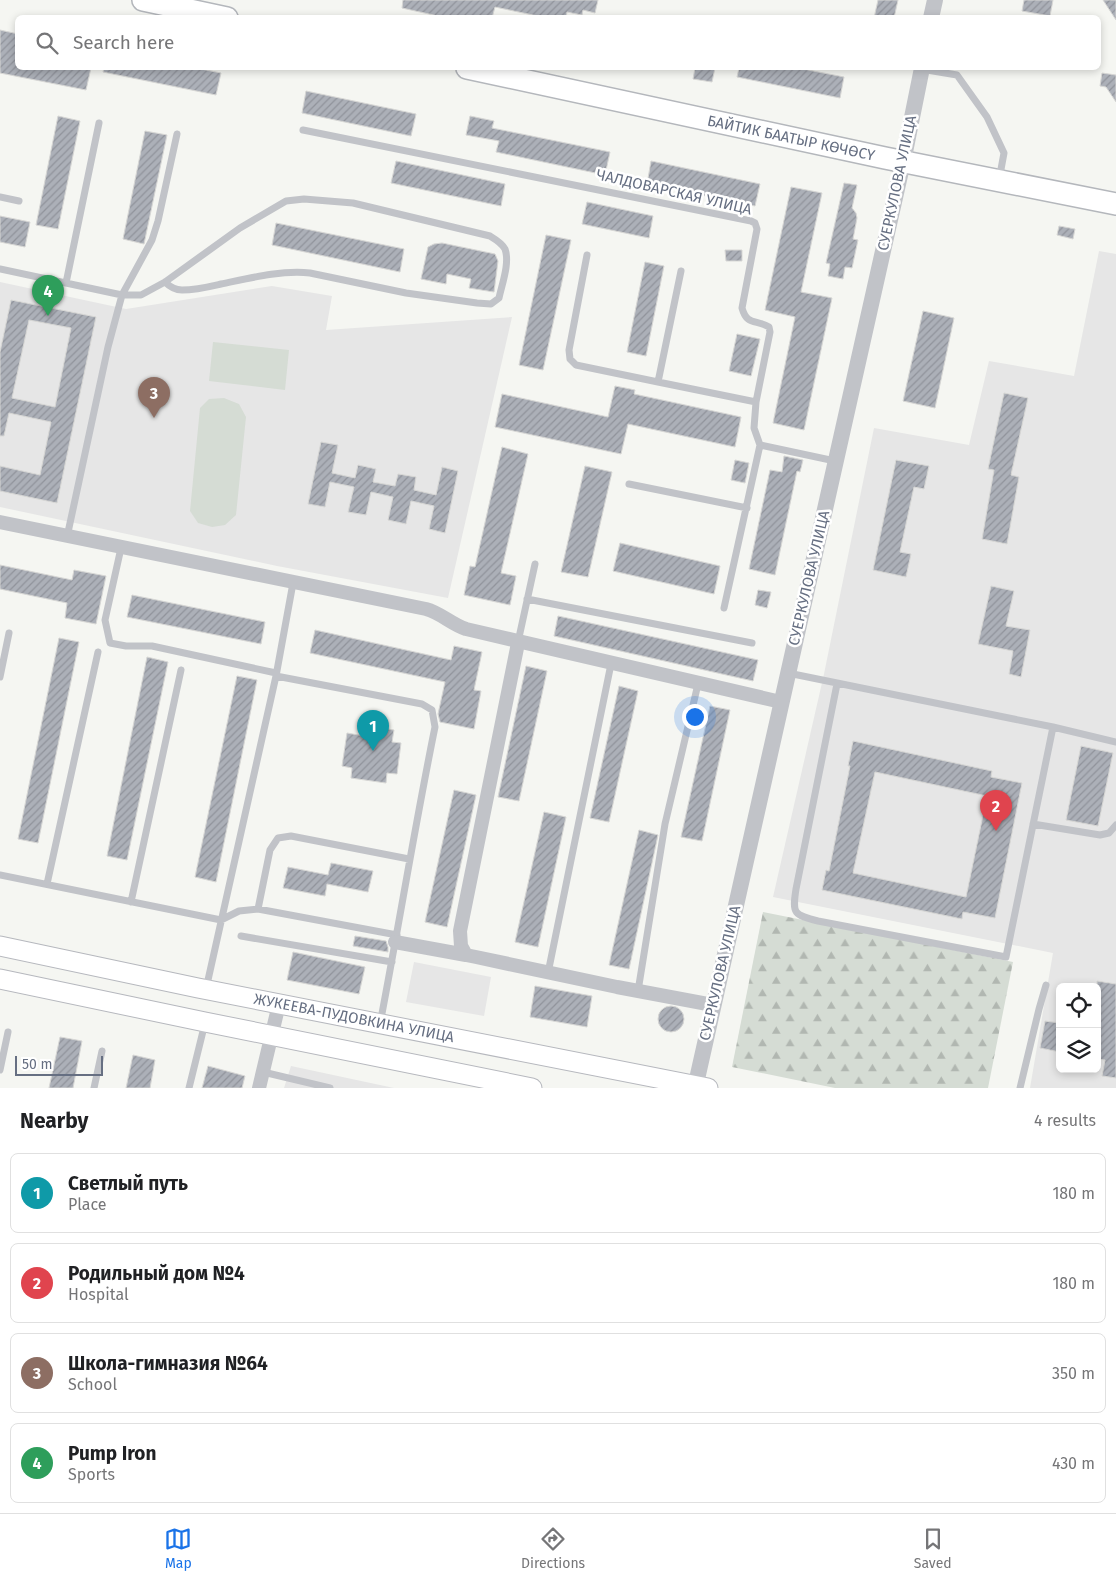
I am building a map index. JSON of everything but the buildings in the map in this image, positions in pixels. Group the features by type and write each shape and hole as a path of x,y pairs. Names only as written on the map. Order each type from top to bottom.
{"main road":[{"path":"143,0 213,15"},
{"name":"БАЙТИК БААТЫР КӨЧӨСҮ","path":"476,70 903,162 1116,204"},
{"name":"ЖУКЕЕВА-ПУДОВКИНА УЛИЦА","path":"0,946 699,1087"},
{"path":"0,979 532,1088"}],"street":[{"path":"932,15 935,0"},
{"name":"СУЕРКУЛОВА УЛИЦА","path":"699,1087 713,1005 903,162 922,70"},
{"path":"0,522 434,612 457,626 518,643 781,702"},
{"path":"466,954 461,946 460,931 518,643"},
{"path":"396,939 548,973 713,1005"},
{"path":"259,1088 280,1004"}],"lane":[{"path":"932,70 957,75 987,117 1004,154 999,180"},
{"path":"66,283 99,123"},
{"name":"ЧАЛДОВАРСКАЯ УЛИЦА","path":"304,130 755,223 757,228 742,308 744,316 750,321 769,326 770,332 756,402 754,428 760,445"},
{"path":"66,537 108,348 122,295 152,240 177,134"},
{"path":"0,197 19,201"},
{"path":"0,270 122,295 141,294 165,282 240,228 286,201 304,199 353,203 490,236 502,245 505,250 506,260 500,298 491,304 477,304 406,293 295,272 196,289 178,289 168,286 165,282"},
{"path":"587,255 568,350 570,359 576,365 756,402"},
{"path":"658,382 681,271"},
{"path":"724,608 760,445 835,461"},
{"path":"629,484 747,508"},
{"path":"121,548 105,620 110,643 126,646 152,646 276,675 422,704 432,710 435,727 409,859 380,1024"},
{"path":"518,643 535,564"},
{"path":"206,989 276,675 293,583"},
{"path":"527,599 752,644"},
{"path":"0,677 9,633"},
{"path":"47,884 98,652"},
{"path":"548,973 611,664"},
{"path":"132,902 181,670"},
{"path":"788,673 1052,727 1116,742"},
{"path":"638,991 664,824 698,684"},
{"path":"837,684 794,904 794,909 800,916 1006,957 1052,727"},
{"path":"1033,824 1100,835 1110,833 1116,825"},
{"path":"258,910 270,850 278,838 291,836 409,859"},
{"path":"0,875 221,920 239,911 258,910 396,939"},
{"path":"241,936 392,962"},
{"path":"1020,1088 1046,985"},
{"path":"190,1088 205,1022"},
{"path":"0,1070 8,1032"},
{"path":"94,1088 102,1051"},
{"path":"262,1072 330,1088"}],"shaded area":[{"path":"1099,251 1116,254 1116,1088 1030,1088 1053,953 773,897 824,674 874,428 969,445 989,361 1074,376"},
{"path":"0,282 126,309 272,286 332,296 326,330 512,317 448,598 277,566 0,507"},
{"path":"414,962 491,977 484,1016 406,1002"},
{"path":"291,1066 394,1088 284,1088"}],"green space":[{"path":"213,342 289,350 285,390 209,381"},
{"path":"224,398 239,404 246,417 236,515 225,525 212,527 198,523 190,511 200,408 209,399"},
{"path":"763,912 1013,962 988,1088 835,1088 732,1067"}],"place":[{"name":"Pump Iron","path":"48,316"},
{"name":"Школа-гимназия №64","path":"154,418"},
{"name":"Светлый путь","path":"373,751"},
{"name":"Родильный дом №4","path":"996,831"}]}
